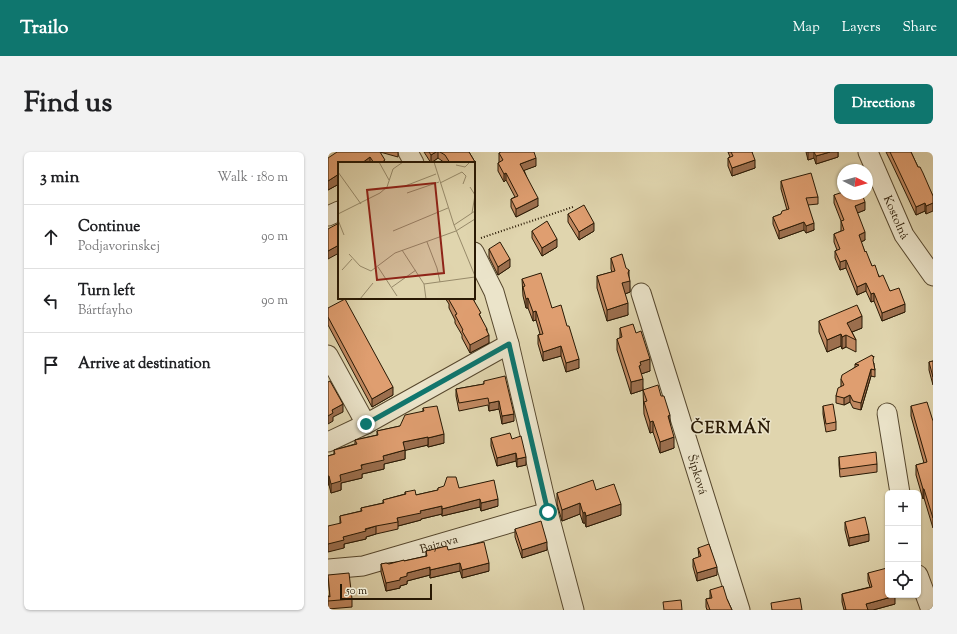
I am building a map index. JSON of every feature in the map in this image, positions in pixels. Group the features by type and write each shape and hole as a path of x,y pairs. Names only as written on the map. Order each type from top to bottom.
{"street":[{"path":"408,152 413,162"},
{"name":"Kostolná","path":"868,152 904,235 933,276"},
{"path":"328,216 338,211"},
{"path":"478,245 494,292 509,344 548,512 574,610"},
{"name":"Šípková","path":"641,293 740,610"},
{"path":"328,442 366,424 509,344"},
{"path":"328,355 366,424"},
{"path":"887,413 900,490"},
{"name":"Bajzova","path":"328,569 363,566 548,512"},
{"path":"921,583 931,610"}],"path":[{"path":"478,245 573,206"}],"building":[{"path":"337,152 380,152 385,160 382,162 373,162 370,157 363,162 338,162 338,175 328,181 328,158"},
{"path":"429,152 436,152 431,155"},
{"path":"440,152 469,152 475,162 449,162 445,155"},
{"path":"534,152 536,158 520,164 538,198 516,209 511,199 518,196 506,173 504,174 498,163 503,160 499,153"},
{"path":"731,152 752,152 755,160 732,168 728,158 733,156"},
{"path":"814,152 830,152 816,156"},
{"path":"890,152 911,152 918,167 920,167 923,173 933,196 933,203 926,206 925,203 916,207"},
{"path":"811,173 818,197 806,198 814,223 806,226 804,222 779,231 773,217 781,214 782,211 789,209 781,181"},
{"path":"837,194 837,200 864,200 865,202 855,206 865,232 859,235 865,252 866,251 872,266 875,265 879,277 883,275 890,291 899,288 905,304 882,313 874,293 871,294 866,283 857,287 846,260 840,262 835,251 840,249 834,234 844,230 841,221 844,220 834,195"},
{"path":"584,205 594,223 579,232 568,214"},
{"path":"547,221 557,239 542,248 532,231"},
{"path":"338,224 338,246 328,251 328,229"},
{"path":"500,242 510,259 498,267 489,249"},
{"path":"622,254 626,268 629,270 628,273 630,281 622,283 628,303 607,310 597,276 615,271 611,258"},
{"path":"541,273 552,308 561,305 579,359 566,363 561,346 543,352 538,335 543,334 536,311 533,312 528,298 526,299 523,287 525,286 522,279"},
{"path":"345,299 393,387 372,399 328,317 328,308"},
{"path":"473,299 481,313 479,314 489,335 470,345 455,315 457,314 449,300"},
{"path":"857,305 862,316 847,323 856,340 846,335 842,337 841,334 827,340 819,321"},
{"path":"633,324 636,333 641,331 650,359 640,362 641,365 639,366 643,379 631,382 617,339 622,337 620,328"},
{"path":"872,355 873,357 874,356 873,360 875,370 871,369 861,403 853,401 850,395 844,398 836,396 838,388 844,385 841,379 842,375 859,365 855,364"},
{"path":"933,361 933,377 929,362"},
{"path":"505,376 514,414 502,416 499,401 489,403 488,398 459,403 456,389 484,384 484,381"},
{"path":"330,381 343,404 332,410 333,413 328,416 328,382"},
{"path":"658,385 661,396 664,396 670,415 668,416 674,437 660,442 653,421 650,422 644,402 647,401 643,390"},
{"path":"927,402 933,421 933,518 916,465 927,462 911,406"},
{"path":"833,404 836,422 826,424 823,406"},
{"path":"437,406 444,434 403,442 405,450 383,456 384,460 361,465 362,469 340,475 341,481 331,484 328,476 328,456 335,454 334,450 357,444 355,440 378,435 377,431 400,426 405,415 424,411 423,408"},
{"path":"510,433 512,439 521,436 526,457 517,459 516,453 497,458 491,438"},
{"path":"876,452 877,464 840,469 839,457"},
{"path":"447,477 456,477 459,488 494,480 498,499 481,503 480,499 442,509 442,506 420,511 421,513 397,518 398,522 365,529 366,531 343,537 344,540 328,544 328,526 341,523 340,516 362,511 361,508 384,503 383,500 406,494 405,492 415,490 416,495 438,490 438,488 444,486"},
{"path":"593,480 596,490 614,484 621,504 586,516 585,512 583,513 580,503 562,510 557,493"},
{"path":"865,517 869,534 849,538 845,522"},
{"path":"541,521 547,542 522,550 515,529"},
{"path":"484,542 489,563 462,570 460,563 430,570 430,567 407,573 407,576 400,578 400,580 386,583 381,564 389,564 427,556 426,551 447,546 448,550"},
{"path":"709,544 717,567 697,573 693,559 701,556 698,548"},
{"path":"885,569 885,598 888,598 866,604 868,610 846,610 842,594 872,587 868,573"},
{"path":"349,573 352,599 328,601 328,596 330,597 328,575"},
{"path":"723,586 732,610 710,610 706,599 712,598 710,590"},
{"path":"800,598 802,610 772,610 771,603"},
{"path":"681,600 682,610 664,610 663,602"}],"district":[{"name":"ČERMÁŇ","path":"731,427"}],"route":[{"path":"366,424 509,344 548,512"}]}
